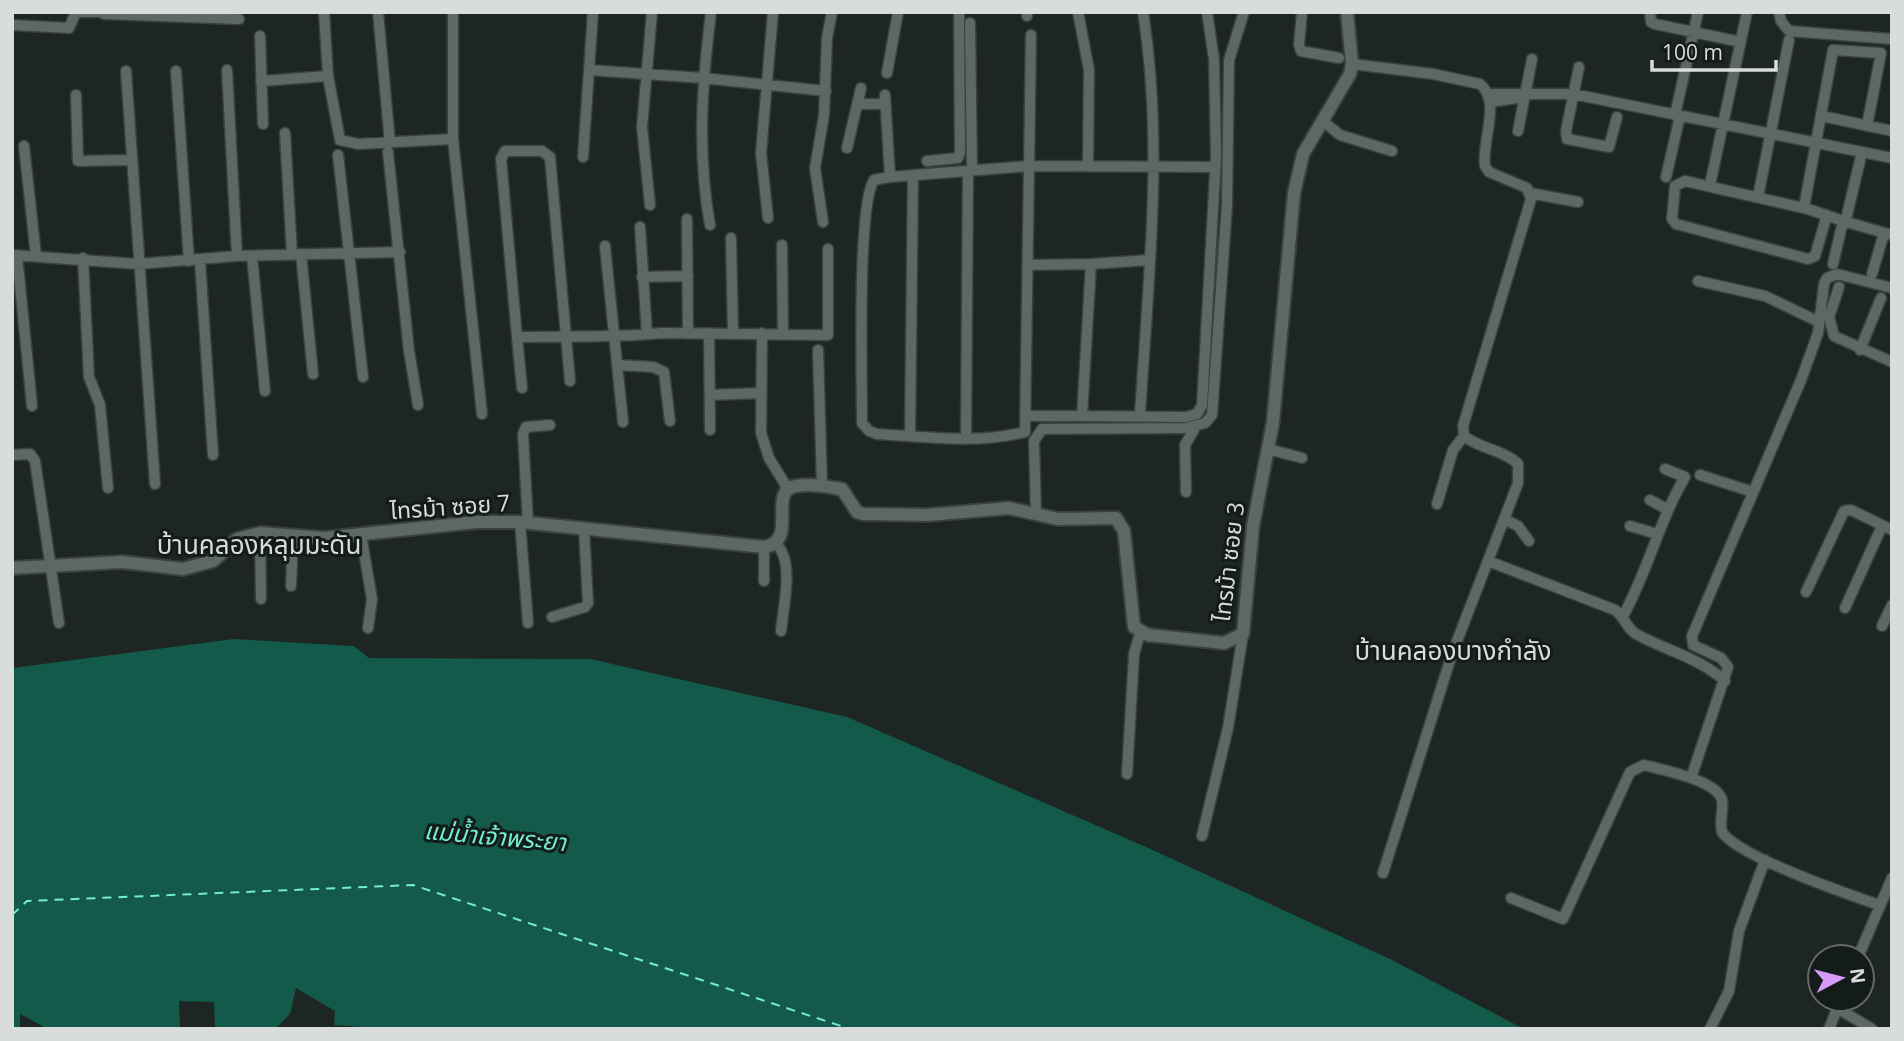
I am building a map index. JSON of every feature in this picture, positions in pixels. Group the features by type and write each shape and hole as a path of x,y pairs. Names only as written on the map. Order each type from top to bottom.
{"street":[{"path":"12,25 69,28 78,12 239,19"},
{"path":"324,12 328,76 340,140 389,147 453,139"},
{"path":"378,12 409,351 418,405"},
{"path":"453,12 453,139 482,414"},
{"path":"583,157 593,12"},
{"path":"650,205 642,127 652,12"},
{"path":"710,225 701,149 703,78 711,12"},
{"path":"768,218 761,153 773,12"},
{"path":"823,222 815,168 826,91 827,38 832,12"},
{"path":"887,73 898,12"},
{"path":"927,161 958,158 960,152 958,12"},
{"path":"1078,12 1089,70 1088,166"},
{"path":"1140,415 1153,167 1150,54 1143,12"},
{"path":"1025,416 1186,417 1197,414 1202,405 1215,167 1214,59 1207,12"},
{"path":"1036,514 1034,441 1042,429 1167,429 1196,426 1210,420 1227,205 1229,60 1244,12"},
{"path":"1302,12 1298,45 1301,51 1339,58"},
{"name":"ไทรม้า ซอย 3","path":"1140,633 1224,643 1243,634 1253,526 1268,449 1294,193 1301,158 1339,98 1352,64 1347,12"},
{"path":"1650,12 1651,22 1655,24 1741,43"},
{"path":"1666,177 1698,12"},
{"path":"1711,180 1747,12"},
{"path":"1779,12 1781,21 1789,30 1892,39"},
{"path":"966,439 970,23"},
{"path":"1031,34 1029,166 1028,265 1025,432 1003,437 966,439 877,434 869,431 862,423 863,254 874,180 1029,166 1215,167"},
{"path":"260,36 263,124"},
{"path":"1759,192 1789,40"},
{"path":"1805,202 1833,50 1881,53 1867,126"},
{"path":"1518,131 1529,94 1532,59"},
{"path":"1352,64 1469,80 1480,84 1489,98 1485,166 1489,172 1522,184 1530,193 1531,204 1463,426 1464,436 1453,450 1437,503"},
{"path":"1579,67 1566,131 1570,141 1609,147 1617,117"},
{"path":"227,70 237,256"},
{"path":"589,70 826,91"},
{"path":"126,71 130,160 155,484"},
{"path":"176,71 213,455"},
{"path":"261,81 328,76"},
{"path":"848,148 861,88"},
{"path":"1489,98 1573,94 1892,158"},
{"path":"76,95 78,161 130,160"},
{"path":"858,104 885,99 890,177"},
{"path":"1822,116 1892,131"},
{"path":"1323,121 1340,135 1392,151"},
{"path":"285,133 297,255 313,374"},
{"path":"24,146 36,256"},
{"path":"522,388 501,159 505,151 542,151 551,158 570,380"},
{"path":"1833,264 1862,152"},
{"path":"338,155 363,377"},
{"path":"910,436 913,175"},
{"path":"1827,215 1815,256 1808,259 1676,224 1672,219 1671,201 1675,186 1685,181 1845,218 1888,234 1872,274"},
{"path":"1530,193 1578,202"},
{"path":"687,219 688,334"},
{"path":"640,227 647,334"},
{"path":"731,239 733,333"},
{"path":"782,245 783,333"},
{"path":"605,246 623,422"},
{"path":"517,337 709,333 828,335 828,249"},
{"path":"32,406 14,255 138,264 237,256 400,252"},
{"path":"252,256 265,391"},
{"path":"83,258 89,377 100,404 108,488"},
{"path":"1028,265 1149,260"},
{"path":"1082,416 1091,264"},
{"path":"1691,778 1728,667 1726,661 1693,645 1692,636 1801,380 1818,333 1824,284 1831,275 1892,288"},
{"path":"642,277 688,276"},
{"path":"1698,281 1765,296 1819,322"},
{"path":"1839,287 1829,317 1834,336 1892,362"},
{"path":"1860,349 1881,298"},
{"path":"709,333 710,430"},
{"path":"762,333 760,427 765,448 788,489"},
{"path":"818,350 822,486"},
{"path":"617,365 645,366 664,372 670,421"},
{"path":"710,395 760,393"},
{"path":"528,623 523,434 526,427 550,425"},
{"path":"1186,492 1185,445 1196,426"},
{"path":"1383,873 1452,654 1518,483 1518,464 1464,436"},
{"path":"1268,449 1302,458"},
{"path":"12,455 30,454 35,461 59,623"},
{"path":"1623,616 1642,577 1667,509 1685,477 1665,469"},
{"path":"1700,475 1753,492"},
{"path":"764,581 770,545 782,535 783,498 788,489 796,485 842,489 857,512 863,514 927,515 1009,508 1067,520 1110,517 1120,522 1128,560 1132,623 1140,633 1134,654 1127,774"},
{"path":"1650,500 1667,509"},
{"path":"1806,592 1844,511 1851,510 1887,528 1845,608"},
{"path":"1504,519 1518,526 1529,541"},
{"name":"ไทรม้า ซอย 7","path":"12,568 122,562 183,569 213,561 237,540 260,533 324,538 430,526 524,522 770,545"},
{"path":"1630,526 1657,534"},
{"path":"552,617 585,607 588,603 584,528"},
{"path":"260,533 261,599"},
{"path":"290,586 293,535"},
{"path":"361,535 372,599 368,628"},
{"path":"770,545 782,549 785,566 781,631"},
{"path":"1488,561 1623,616 1633,632 1688,655 1725,681"},
{"path":"1882,626 1892,605"},
{"path":"1202,836 1230,718 1243,634"},
{"path":"1511,898 1563,919 1630,772 1644,765 1711,786 1721,797 1721,826 1726,838 1765,860 1880,905"},
{"path":"1710,1029 1729,991 1739,931 1765,860"},
{"path":"1864,943 1892,878"},
{"path":"1851,1013 1872,1029"}],"water":[{"name":"แม่น้ำเจ้าพระยา","path":"234,639 354,646 369,658 590,659 847,717 1146,847 1390,959 1524,1029 392,1029 334,1025 335,1011 296,988 290,1014 275,1029 215,1029 214,1002 179,1001 180,1029 48,1029 20,1014 20,1029 12,1029 12,668"}],"ferry route":[{"path":"12,915 27,901 413,885 850,1029"}],"district":[{"name":"บ้านคลองหลุมมะดัน","path":"259,545"},
{"name":"บ้านคลองบางกำลัง","path":"1453,651"}]}
